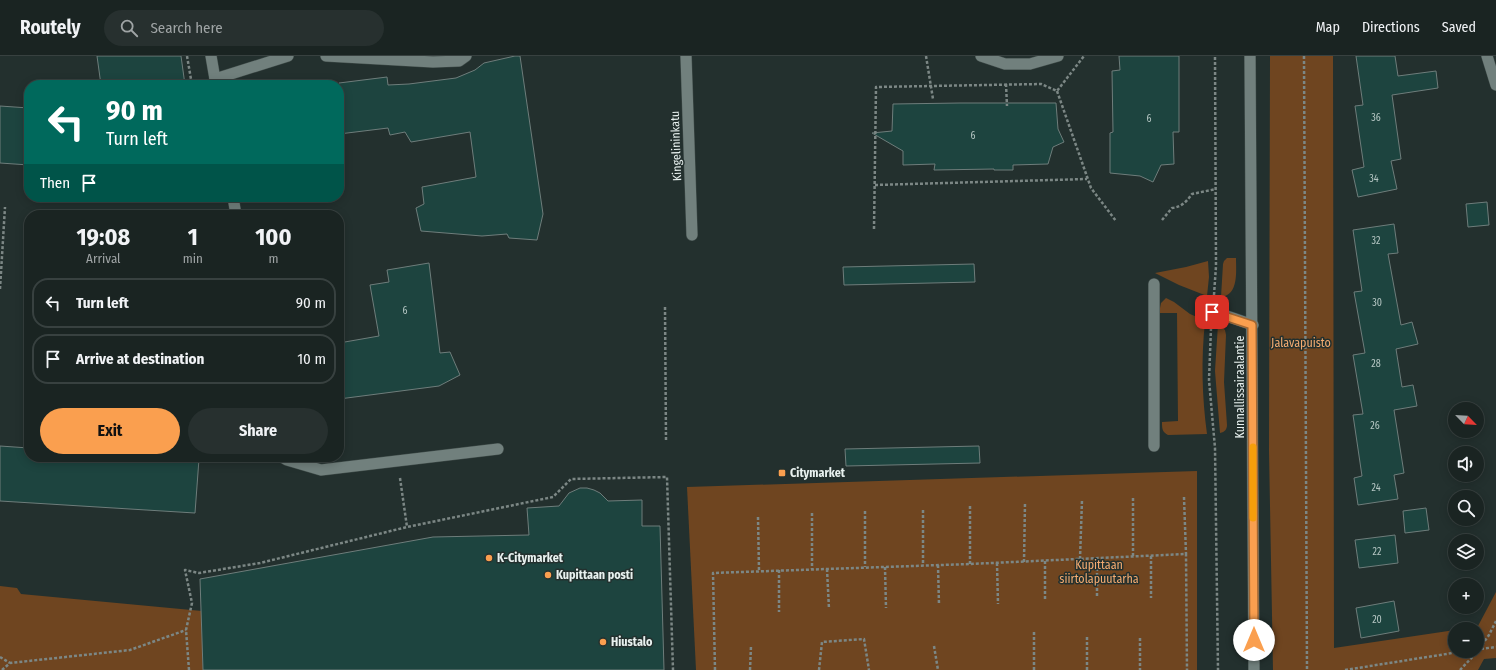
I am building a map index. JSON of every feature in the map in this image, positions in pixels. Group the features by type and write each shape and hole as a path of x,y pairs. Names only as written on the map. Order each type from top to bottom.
{"street":[{"path":"211,56 216,80"},
{"path":"222,80 288,56"},
{"path":"326,56 433,62 458,61 466,56"},
{"name":"Kingelininkatu","path":"686,56 692,235"},
{"path":"980,56 1005,64 1030,64 1058,56"},
{"name":"Kunnallissairaalantie","path":"1250,56 1254,670"},
{"path":"1487,56 1496,85"},
{"path":"1154,284 1154,446"},
{"path":"1212,312 1252,325"},
{"path":"294,462 321,470 498,449"}],"path":[{"path":"187,56 191,80"},
{"path":"926,56 933,99"},
{"path":"1057,91 1083,56"},
{"path":"1215,56 1216,266 1209,380 1215,448 1218,670"},
{"path":"1304,56 1307,670"},
{"path":"1005,64 1007,106"},
{"path":"874,229 876,87 1041,84 1057,91 1091,188 1116,222"},
{"path":"875,185 1087,179"},
{"path":"1162,220 1172,208 1186,202 1192,194 1216,190"},
{"path":"0,289 5,207"},
{"path":"665,307 666,440"},
{"path":"397,461 407,527"},
{"path":"189,670 186,630 192,603 185,570 200,573 260,563 407,527 553,497 571,479 667,477 673,670"},
{"path":"1132,556 1133,497"},
{"path":"1184,497 1187,670"},
{"path":"1080,559 1082,500"},
{"path":"1024,562 1025,503"},
{"path":"970,506 970,564"},
{"path":"923,510 923,565"},
{"path":"865,511 865,567"},
{"path":"812,513 812,569"},
{"path":"758,517 759,571"},
{"path":"715,670 713,572 1024,562 1186,554"},
{"path":"1151,556 1151,598"},
{"path":"1097,558 1097,597"},
{"path":"1045,561 1045,600"},
{"path":"997,563 998,604"},
{"path":"938,565 939,605"},
{"path":"885,567 886,608"},
{"path":"827,569 828,609"},
{"path":"779,570 780,612"},
{"path":"1484,640 1496,621"},
{"path":"2,670 10,663 130,650 186,630"},
{"path":"1034,630 1034,670"},
{"path":"1087,637 1087,670"},
{"path":"1140,638 1140,670"},
{"path":"819,670 822,642 864,639 869,670"},
{"path":"750,670 751,646"},
{"path":"934,646 938,670"},
{"path":"1484,648 1496,647"},
{"path":"1345,670 1448,654"},
{"path":"0,657 10,663"},
{"path":"1460,670 1470,658"}],"green space":[{"name":"Jalavapuisto","path":"1270,56 1333,56 1334,648 1448,631 1448,658 1484,658 1484,622 1480,622 1496,592 1496,658 1484,659 1478,670 1273,670 1269,451"},
{"path":"1227,258 1236,258 1236,276 1234,287 1231,292 1221,297 1223,264"},
{"path":"1208,261 1209,277 1207,296 1179,285 1155,273 1186,267"},
{"path":"1166,298 1205,322 1203,378 1207,434 1168,435 1163,430 1162,422 1178,421 1177,313 1159,313 1161,303"},
{"path":"1218,324 1225,330 1226,335 1224,382 1227,428 1220,433 1215,371"},
{"name":"Kupittaan siirtolapuutarha","path":"1197,471 1197,670 696,670 687,487"},
{"path":"0,586 17,588 21,594 202,611 203,670 0,670"}],"building":[{"path":"97,56 181,56 184,80 100,80"},
{"path":"520,56 543,214 537,240 509,238 507,234 482,236 421,231 416,208 424,204 422,187 476,177 470,132 411,142 405,132 390,135 388,128 344,133 344,82 387,77 388,85 456,78 475,70 484,63"},
{"path":"1119,56 1179,56 1179,132 1173,132 1174,164 1161,165 1153,182 1140,176 1110,173 1110,133 1113,132 1112,71 1120,70"},
{"path":"1356,56 1395,56 1398,76 1436,71 1438,88 1392,95 1401,159 1391,161 1397,189 1358,197 1352,170 1364,167 1355,106 1363,105"},
{"path":"1056,103 1058,129 1064,142 1053,147 1048,164 1013,165 1013,170 934,170 935,164 903,165 903,151 872,133 892,131 893,104"},
{"path":"0,106 24,108 24,165 0,163"},
{"path":"1487,202 1489,225 1468,227 1466,204"},
{"path":"1394,224 1398,253 1388,254 1401,325 1412,322 1418,344 1396,349 1402,387 1413,385 1417,406 1394,410 1404,473 1394,475 1398,499 1358,505 1354,478 1362,476 1353,415 1363,414 1353,355 1365,353 1354,292 1362,291 1353,230"},
{"path":"429,263 440,353 450,352 460,375 439,386 344,398 344,342 379,336 370,285 389,282 387,270"},
{"path":"974,264 975,282 844,285 843,267"},
{"path":"0,446 24,448 24,462 199,462 195,513 0,501"},
{"path":"979,446 980,463 846,466 845,449"},
{"name":"K-Citymarket","path":"580,488 594,490 600,493 608,501 642,500 642,526 660,526 664,670 203,670 200,579 433,537 529,535 527,508 559,506 569,493"},
{"path":"1426,508 1429,530 1405,533 1403,511"},
{"path":"1395,535 1398,563 1359,568 1355,540"},
{"path":"1394,601 1399,631 1361,638 1356,608"}],"slow traffic":[{"path":"1253,447 1253,518"}],"place":[{"name":"Citymarket","path":"782,473"},
{"name":"K-Citymarket","path":"489,558"},
{"name":"Kupittaan posti","path":"548,575"},
{"name":"Hiustalo","path":"603,642"}],"route":[{"path":"1212,312 1252,325 1254,640"}]}
